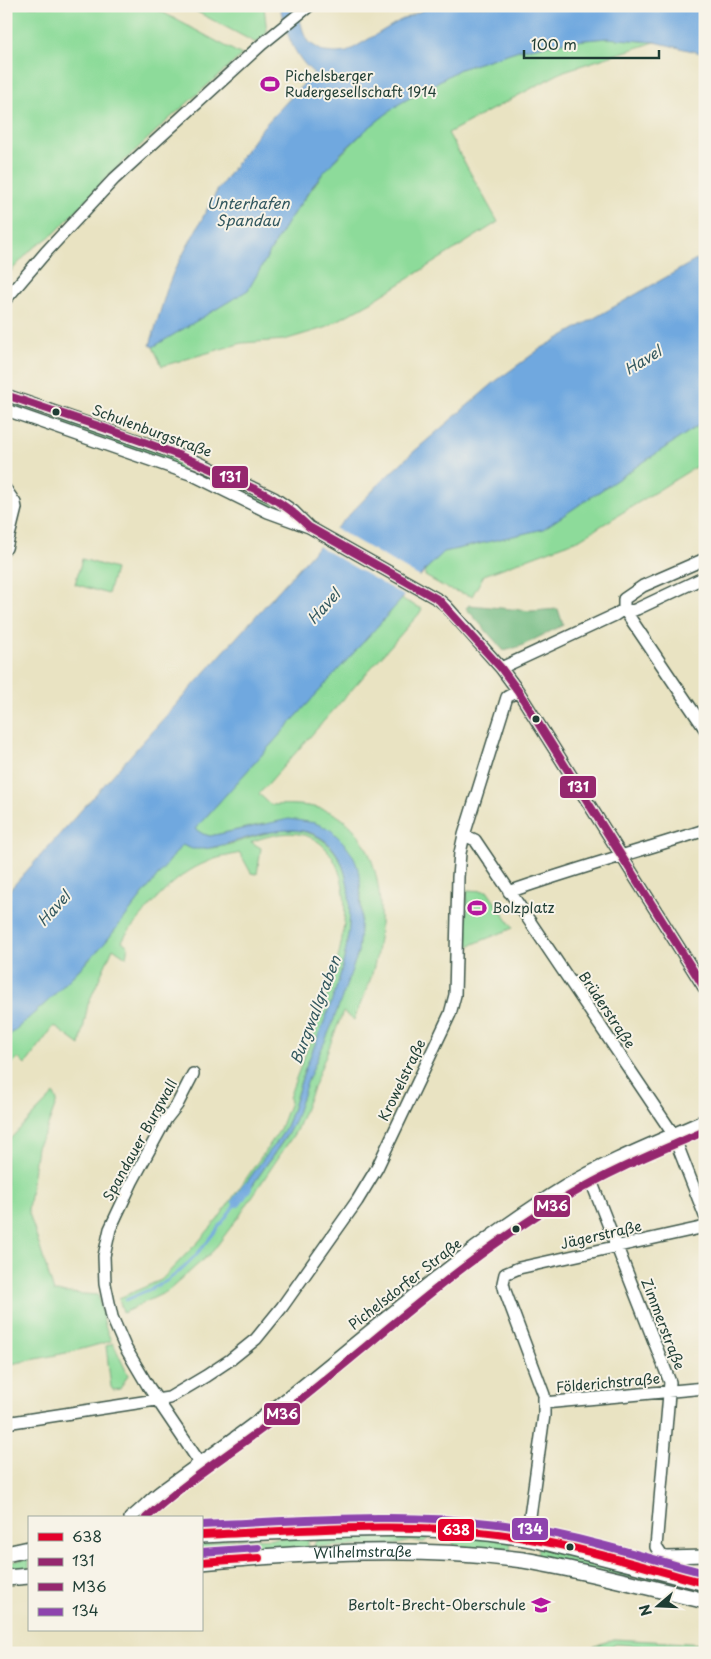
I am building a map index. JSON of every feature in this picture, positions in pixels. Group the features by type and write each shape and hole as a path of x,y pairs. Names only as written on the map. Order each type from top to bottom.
{"main road":[{"name":"Wilhelmstraße","path":"202,1535 398,1529 436,1530 527,1538 705,1583"},
{"path":"434,1553 436,1530"},
{"path":"525,1560 527,1538"},
{"path":"6,1554 28,1549"},
{"name":"Wilhelmstraße","path":"202,1562 370,1551 434,1553 525,1560 647,1586 705,1602"},
{"path":"6,1578 28,1576"}],"street":[{"path":"6,299 46,252 114,180 274,34 305,10"},
{"name":"Schulenburgstraße","path":"6,395 189,458 274,498 293,511 309,527"},
{"name":"Schulenburgstraße","path":"6,410 175,468 268,512 309,527"},
{"path":"6,490 16,503 6,548"},
{"path":"309,527 432,596 446,606 501,668 518,690 705,989"},
{"path":"705,559 643,586 624,599 624,609 705,728"},
{"path":"501,668 615,615 624,609 632,611 705,577"},
{"name":"Krowelstraße","path":"6,1423 169,1398 203,1378 230,1360 256,1339 282,1307 357,1201 377,1168 448,1019 455,994 458,877 464,834 507,697 518,690"},
{"path":"509,892 705,830"},
{"name":"Brüderstraße","path":"464,834 475,840 673,1134 705,1216"},
{"name":"Spandauer Burgwall","path":"193,1074 132,1182 110,1229 104,1256 105,1284 112,1317 135,1365 200,1463"},
{"name":"Pichelsdorfer Straße","path":"145,1512 159,1492 292,1394 415,1293 481,1243 551,1195 588,1173 705,1120"},
{"name":"Zimmerstraße","path":"588,1173 670,1382 655,1541 658,1552 662,1556 667,1557 705,1556"},
{"name":"Jägerstraße","path":"544,1403 544,1395 505,1291 503,1283 505,1274 519,1268 705,1227"},
{"name":"Földerichstraße","path":"544,1403 670,1393 705,1388"},
{"path":"527,1538 544,1403"}],"green space":[{"path":"6,6 151,6 242,55 110,174 55,233 32,249 6,276"},
{"path":"186,6 264,6 267,33 256,43"},
{"path":"607,38 655,42 564,71 448,133 498,222 371,302 324,328 284,340 242,343 162,366 153,347 248,290 288,221 327,168 367,129 399,104 460,69 519,50 562,42"},
{"path":"8,401 185,461 271,502 291,515 6,406"},
{"path":"705,421 705,461 580,539 484,575 472,596 448,589 425,576 425,570 444,552 543,529"},
{"path":"82,559 115,569 108,594 75,584"},
{"path":"402,599 422,609 419,614 259,794 271,805 316,807 333,813 356,831 366,848 374,867 380,910 380,931 377,951 367,989 354,1020 343,1012 296,1131 242,1212 213,1251 168,1291 123,1313 119,1298 161,1280 199,1241 218,1219 279,1131 290,1102 289,1098 323,1008 342,939 345,906 341,877 328,851 311,838 292,833 282,834 251,842 261,848 257,874 251,873 240,853 215,859 195,868 173,883 127,933 122,941 128,946 126,957 113,948 88,1004 80,1045 54,1026 25,1065 18,1058 6,1070 6,1038 49,1000 104,944 182,845 214,848 263,834 295,830 311,834 326,843 337,855 344,870 348,888 350,906 349,925 341,973 286,1126 235,1198 245,1196 286,1137 294,1122 308,1080 331,1027 358,953 361,893 335,834 315,823 263,824 210,836 195,829"},
{"path":"469,605 532,611 558,609 563,625 521,646 504,651 466,608"},
{"path":"467,890 487,891 513,928 466,947"},
{"path":"54,1094 57,1101 46,1131 37,1147 28,1210 54,1292 98,1295 105,1326 111,1341 71,1352 6,1365 6,1143"},
{"path":"113,1343 128,1375 120,1389 113,1390 111,1387 106,1346"},
{"path":"355,1534 428,1537 428,1539 424,1542 410,1541 394,1545 315,1547 314,1545 316,1540 339,1538"},
{"path":"454,1534 511,1541 510,1553 453,1547"},
{"path":"309,1537 307,1549 202,1557 202,1544 210,1544 221,1540"},
{"path":"538,1546 705,1588 705,1594 537,1558"},
{"path":"28,1558 28,1568 6,1572 6,1563"},
{"path":"614,1639 705,1644 705,1652 616,1644 599,1653 587,1653 595,1646"}],"water":[{"name":"Unterhafen Spandau","path":"280,6 296,6 308,42 324,52 336,53 347,52 399,21 432,6 705,6 705,54 655,42 607,38 562,42 519,50 460,69 399,104 367,129 339,155 317,180 288,221 248,290 153,347 150,345 174,271 217,191 263,127 314,73 307,67 291,43"},
{"name":"Havel","path":"705,255 705,421 543,529 444,552 425,570 401,600 195,829 210,836 289,819 315,823 331,830 343,842 354,857 360,875 361,916 358,953 331,1027 288,1133 245,1196 235,1199 286,1127 336,987 347,943 350,906 344,870 337,854 326,841 311,833 298,830 271,832 204,849 192,849 182,845 104,944 49,1000 6,1038 6,894 316,549 411,454 496,381 540,349"}],"pier":[{"path":"333,527 422,578 406,597 316,545"}],"waterway":[{"name":"Burgwallgraben","path":"237,1202 247,1187"},
{"path":"126,1300 163,1283 178,1272 205,1244 237,1202"}],"transit line":[{"name":"131","path":"6,395 147,443 252,487 290,510 309,527 439,600 501,668 518,691 705,989"},
{"name":"M36","path":"148,1516 183,1487 280,1416 432,1292 500,1240 535,1216 604,1176 705,1131"},
{"name":"134","path":"202,1525 350,1518 461,1520 550,1533 705,1573"},
{"name":"638","path":"202,1535 349,1528 461,1530 550,1543 705,1583"},
{"name":"134","path":"202,1552 258,1548"},
{"name":"638","path":"202,1562 259,1558"}],"place":[{"name":"Pichelsberger Rudergesellschaft 1914","path":"270,84"},
{"name":"Bolzplatz","path":"477,908"},
{"name":"Bertolt-Brecht-Oberschule","path":"541,1605"}]}
